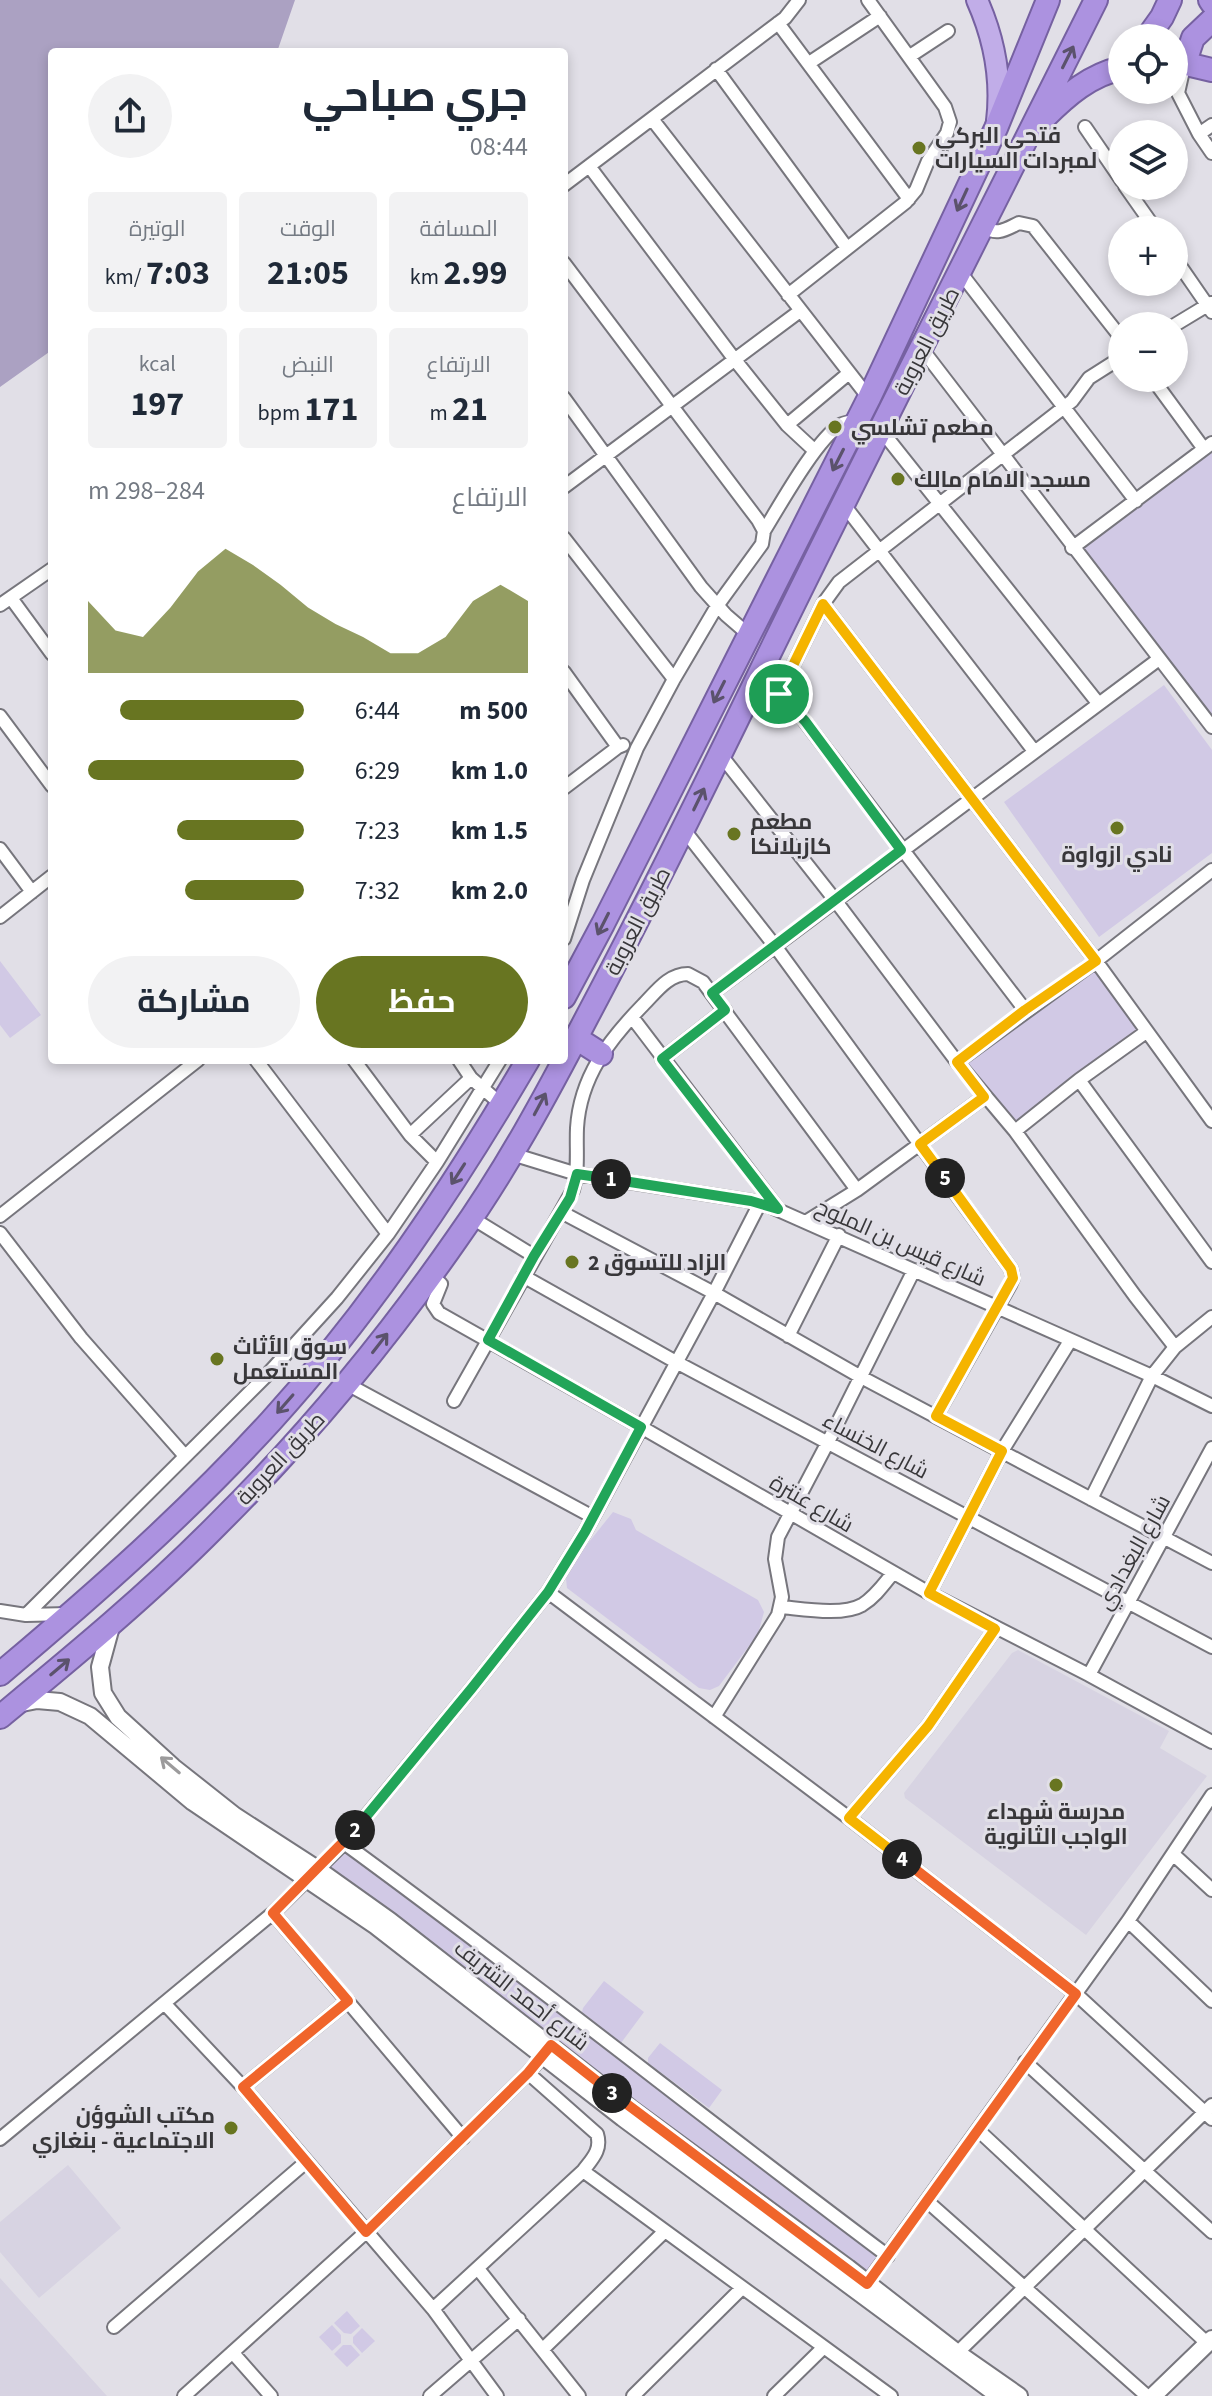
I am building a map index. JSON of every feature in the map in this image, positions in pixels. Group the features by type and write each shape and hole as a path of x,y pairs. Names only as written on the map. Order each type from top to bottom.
{"highway":[{"name":"طريق العروبة","path":"568,990 869,398 996,128 1048,0"},
{"name":"طريق العروبة","path":"568,1052 684,830 1096,0"},
{"path":"1157,24 1170,0"},
{"path":"1188,47 1212,20"},
{"path":"1188,64 1212,70"},
{"path":"1028,137 1067,95 1108,71"},
{"path":"576,1038 601,1054"},
{"name":"طريق العروبة","path":"0,1674 120,1572 200,1496 273,1419 363,1309 416,1237 526,1064"},
{"name":"طريق العروبة","path":"8,1710 174,1567 252,1490 347,1384 472,1218 562,1064"}],"main road":[{"path":"977,0 996,61 999,94 996,128"}],"street":[{"path":"568,182 778,23 799,0"},
{"path":"788,295 909,199 947,133 950,122 945,107 868,0"},
{"path":"809,63 880,16"},
{"path":"778,23 909,199"},
{"path":"910,56 948,31"},
{"path":"716,69 847,248"},
{"path":"1184,104 1212,153"},
{"path":"652,119 869,398"},
{"path":"1199,134 1212,125"},
{"path":"1085,127 1108,161"},
{"path":"589,166 735,360 787,425 815,451"},
{"path":"983,227 997,232 1025,222 1033,226 1108,321"},
{"path":"568,268 764,531"},
{"path":"960,272 1136,501"},
{"path":"1188,276 1210,306 1188,318"},
{"path":"568,484 800,311"},
{"path":"922,349 1212,727"},
{"path":"779,694 823,604 839,582 1065,407 1092,375 1108,365"},
{"path":"787,425 849,373"},
{"path":"1072,548 1208,446 1164,392"},
{"path":"568,403 701,587 748,634"},
{"path":"568,917 637,748 674,679 717,606 759,550 764,531 815,451 842,424 858,420"},
{"path":"881,430 1098,703"},
{"path":"844,505 1034,751"},
{"path":"568,543 674,679"},
{"path":"48,572 5,602 48,650"},
{"path":"823,604 1096,961 1212,1121"},
{"path":"712,993 1159,659"},
{"path":"568,678 618,747"},
{"path":"756,680 779,694 805,721 1025,1010"},
{"path":"0,716 48,781"},
{"path":"568,785 618,747 629,745 637,748"},
{"path":"720,754 984,1097 1015,1131 1175,1347"},
{"path":"684,830 775,946 1011,1269 1013,1278 936,1416"},
{"path":"0,849 32,892"},
{"path":"957,1062 1096,961 1212,870"},
{"path":"0,917 48,879"},
{"path":"454,1401 573,1190 577,1174 577,1128 581,1101 590,1074 601,1054 632,1017 676,975 694,975 703,982 857,1190"},
{"path":"662,1059 725,1010"},
{"path":"632,1017 778,1209"},
{"path":"1015,1131 1146,1032"},
{"path":"0,1216 193,1064"},
{"path":"259,1064 388,1234"},
{"path":"357,1064 410,1135 437,1162"},
{"path":"462,1064 471,1078 502,1105"},
{"path":"26,1615 302,1338 337,1298 388,1234 498,1064"},
{"path":"410,1135 471,1078"},
{"path":"1079,1080 1212,1262"},
{"path":"807,1221 857,1190 984,1097"},
{"name":"شارع قيس بن الملوح","path":"512,1154 577,1174 760,1203 778,1209 1152,1376 1212,1406"},
{"path":"0,2139 273,1913 344,1843 472,1688 548,1592 593,1517 760,1203"},
{"path":"561,1212 714,1293 861,1377 1212,1563"},
{"path":"472,1218 534,1256"},
{"path":"0,1233 81,1338 185,1456"},
{"path":"788,1336 839,1235"},
{"path":"714,1717 781,1607 775,1559 778,1537 914,1270"},
{"name":"شارع عنترة","path":"431,1275 441,1284 433,1301 436,1311 929,1593 1212,1742"},
{"name":"شارع الخنساء","path":"523,1276 676,1362 1212,1647"},
{"path":"1091,1499 1152,1376 1175,1347 1212,1317"},
{"path":"929,1593 1002,1451 1070,1341"},
{"path":"347,1384 593,1517"},
{"name":"شارع البغدادي","path":"1089,1675 1212,1448"},
{"path":"781,1607 832,1611 860,1607 893,1573"},
{"path":"548,1592 849,1818 1076,1994 1209,2112 1083,2228 953,2357"},
{"path":"0,1611 26,1615 71,1614"},
{"path":"90,1716 106,1701 100,1667 112,1623"},
{"path":"849,1818 928,1726 995,1629"},
{"name":"شارع أحمد الشريف","path":"8,1710 49,1701 71,1706 90,1716 193,1802 259,1848 312,1874"},
{"name":"شارع أحمد الشريف","path":"106,1701 143,1741 203,1792 376,1926 547,2050 623,2118 863,2289 999,2396"},
{"path":"863,2289 1128,1921 1212,1795"},
{"path":"344,1843 455,1924 888,2256"},
{"path":"1173,1854 1212,1890"},
{"path":"273,1913 463,2138"},
{"path":"1128,1921 1212,2001"},
{"path":"243,2087 348,2001"},
{"path":"164,2003 243,2087 433,2309 497,2396"},
{"path":"184,2396 366,2232 528,2073 547,2050"},
{"path":"1025,2062 1212,2232"},
{"path":"433,2309 479,2270 583,2171 597,2152 597,2134 528,2073"},
{"path":"928,2202 1150,2396 1210,2342 978,2130"},
{"path":"114,2327 306,2162"},
{"path":"583,2171 890,2395"},
{"path":"543,2349 665,2231"},
{"path":"479,2270 579,2396"},
{"path":"633,2396 742,2288"},
{"path":"430,2396 519,2319"},
{"path":"774,2396 823,2348"},
{"path":"233,2353 271,2396"},
{"name":"شارع أحمد الشريف","path":"953,2357 1019,2396"}],"shaded area":[{"path":"0,0 295,0 278,48 48,48 48,353 0,387"},
{"path":"1212,452 1212,722 1079,549"},
{"name":"نادي ازواوة","path":"1164,685 1212,750 1212,853 1099,937 1004,802"},
{"path":"0,961 41,1015 10,1038 0,1025"},
{"path":"1096,961 1146,1032 1015,1131 957,1062"},
{"path":"613,1512 631,1519 636,1530 758,1600 764,1612 758,1634 719,1686 710,1690 699,1688 567,1588 569,1567"},
{"name":"مدرسة شهداء الواجب الثانوية","path":"1018,1650 1169,1731 1160,1748 1207,1776 1086,1935 905,1798 904,1793 1012,1653"},
{"path":"344,1843 888,2256 867,2284 317,1869"},
{"path":"604,1981 644,2012 621,2043 582,2012"},
{"path":"660,2043 722,2090 709,2108 648,2063 648,2058"},
{"path":"68,2165 121,2228 39,2298 0,2252 0,2222"},
{"path":"0,2278 107,2396 0,2396"},
{"path":"347,2311 360,2326 351,2334 344,2333 334,2323"},
{"path":"332,2325 341,2335 341,2343 332,2351 319,2337"},
{"path":"362,2328 375,2341 362,2353 353,2343 353,2337"},
{"path":"343,2345 351,2345 360,2355 347,2367 334,2354"}],"place":[{"name":"فتحي البركي لمبردات السيارات","path":"919,148"},
{"name":"مطعم تشلسي","path":"835,427"},
{"name":"مسجد الامام مالك","path":"898,479"},
{"name":"نادي ازواوة","path":"1117,828"},
{"name":"مطعم كازبلانكا","path":"734,834"},
{"name":"الزاد للتسوق 2","path":"572,1262"},
{"name":"سوق الأثاث المستعمل","path":"217,1359"},
{"name":"مدرسة شهداء الواجب الثانوية","path":"1056,1785"},
{"name":"مكتب الشوؤن الاجتماعية - بنغازي","path":"231,2128"}],"route":[{"path":"823,604 1096,961 957,1062 984,1097 920,1144 1011,1269 1013,1278 936,1416 1002,1451 929,1593 995,1629 928,1726 849,1818 1076,1994 867,2284 630,2108 551,2045 528,2073 366,2232 243,2087 348,2001 273,1913 344,1843 548,1592 585,1532 641,1427 488,1340 570,1198 577,1174 751,1201 778,1209 662,1059 725,1010 712,993 901,850 805,721 779,694 823,604"}]}
